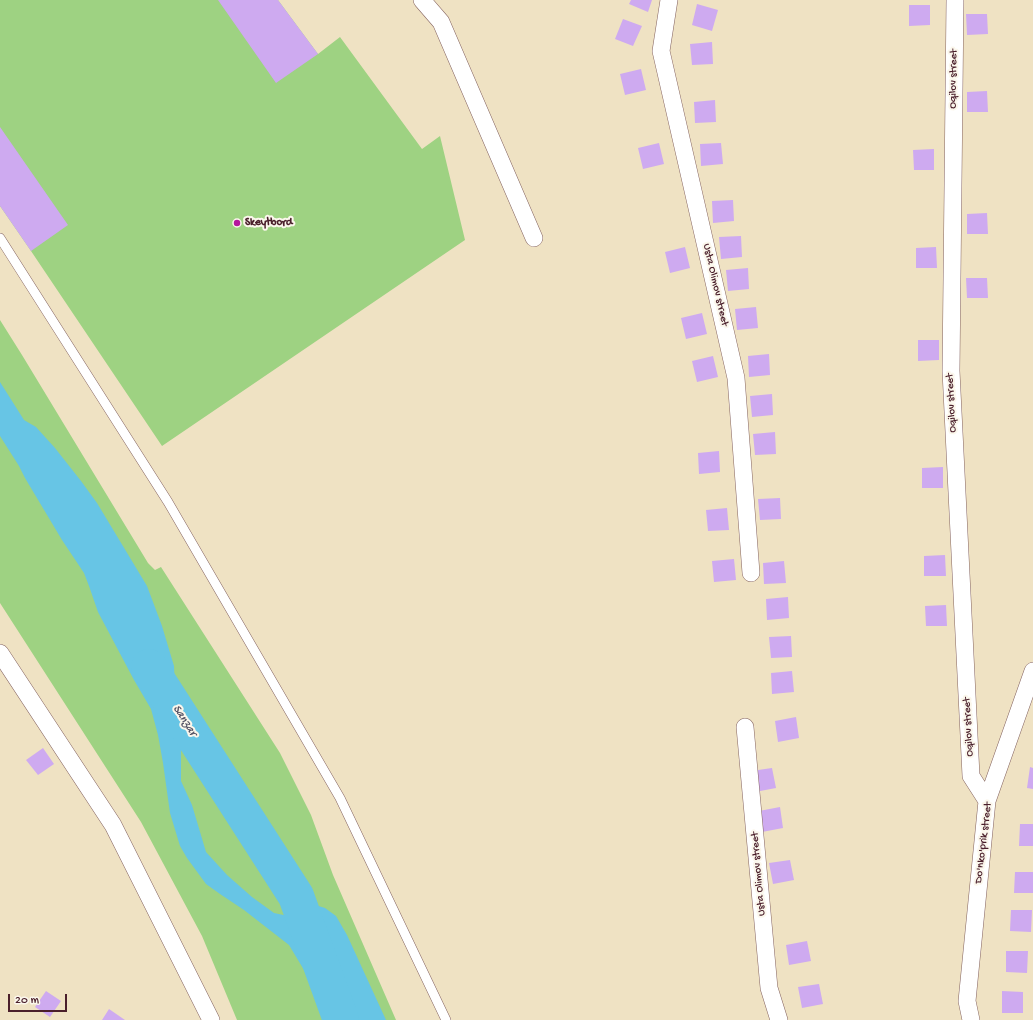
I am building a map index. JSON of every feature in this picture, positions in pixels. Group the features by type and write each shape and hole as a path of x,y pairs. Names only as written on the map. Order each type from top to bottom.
{"street":[{"path":"422,0 440,22 534,238"},
{"name":"Usta Olimov street","path":"668,0 661,51 736,378 751,573"},
{"name":"Oqilov street","path":"954,0 951,371 971,776 987,801"},
{"path":"0,653 112,825 211,1020"},
{"name":"Do'nko'prik street","path":"971,1020 967,1001 987,801 1033,672"},
{"name":"Usta Olimov street","path":"746,727 769,988 779,1020"},
{"path":"966,1020 967,1001"}],"lane":[{"path":"0,238 168,502 340,798 446,1020"}],"green space":[{"name":"Skeytbord","path":"0,0 278,0 318,54 340,37 422,149 440,136 465,240 162,446 0,206"},
{"path":"0,320 148,563 155,570 161,567 280,753 311,815 333,875 396,1020 237,1020 202,936 141,822 0,603"}],"water":[{"path":"0,382 24,420 36,427 55,448 97,503 147,586 162,626 174,666 176,713 181,740 181,781 192,805 206,852 227,875 252,897 274,913 288,916 299,908 312,904 325,908 336,916 347,935 386,1020 327,1020 304,970 289,945 244,910 206,884 187,858 180,846 170,813 158,735 151,709 98,612 84,573 62,540 0,436"}],"building":[{"path":"218,0 278,0 318,54 276,83"},
{"path":"631,0 652,0 648,12 629,4"},
{"path":"697,4 718,10 712,31 692,25"},
{"path":"909,5 930,5 930,25 909,26"},
{"path":"966,14 987,14 988,34 967,35"},
{"path":"623,19 642,26 633,46 615,39"},
{"path":"712,42 713,64 692,65 690,44"},
{"path":"641,69 646,90 625,95 620,74"},
{"path":"987,91 988,112 967,112 967,92"},
{"path":"715,100 716,122 695,123 694,102"},
{"path":"0,127 68,225 31,251 0,206"},
{"path":"659,143 664,164 643,169 638,148"},
{"path":"721,143 723,164 701,166 700,144"},
{"path":"934,149 934,170 914,170 913,150"},
{"path":"733,200 734,221 713,223 712,201"},
{"path":"987,213 988,234 967,234 967,214"},
{"path":"741,236 742,257 721,259 719,237"},
{"path":"685,247 690,268 670,273 665,252"},
{"path":"936,247 937,268 916,268 916,248"},
{"path":"748,268 749,289 728,291 726,270"},
{"path":"966,278 987,278 988,298 967,298"},
{"path":"756,307 758,328 737,330 735,309"},
{"path":"702,313 707,334 686,339 681,318"},
{"path":"918,340 939,340 939,360 918,361"},
{"path":"769,354 770,375 749,377 748,356"},
{"path":"713,356 718,377 697,382 692,361"},
{"path":"772,394 773,415 752,417 750,396"},
{"path":"775,432 776,454 755,455 753,434"},
{"path":"719,451 720,472 699,474 698,453"},
{"path":"943,467 943,488 922,488 922,468"},
{"path":"780,498 781,519 760,520 758,499"},
{"path":"727,508 729,530 708,531 706,510"},
{"path":"945,555 946,576 924,576 924,556"},
{"path":"734,559 736,580 714,582 712,561"},
{"path":"784,561 786,583 764,584 763,563"},
{"path":"788,597 789,618 767,620 766,599"},
{"path":"946,605 947,626 926,626 925,606"},
{"path":"791,636 792,657 771,658 769,637"},
{"path":"792,671 794,692 772,694 771,673"},
{"path":"796,717 799,738 778,742 775,721"},
{"path":"43,748 54,764 38,775 26,760"},
{"path":"1030,767 1033,768 1033,789 1027,788"},
{"path":"772,768 776,788 755,792 751,771"},
{"path":"780,807 783,828 762,832 759,811"},
{"path":"1020,824 1033,824 1033,846 1019,846"},
{"path":"790,860 794,880 773,884 769,863"},
{"path":"1015,872 1033,872 1033,893 1014,893"},
{"path":"1011,910 1032,910 1031,932 1010,931"},
{"path":"807,941 811,961 789,965 786,945"},
{"path":"1006,951 1028,951 1027,973 1006,972"},
{"path":"819,984 823,1004 802,1008 798,987"},
{"path":"46,991 61,1001 50,1017 35,1007"},
{"path":"1002,991 1023,992 1023,1013 1002,1013"},
{"path":"109,1009 125,1020 102,1020"}],"waterway":[{"name":"Sanzar","path":"149,667 296,896 341,1020"}],"place":[{"name":"Skeytbord","path":"237,223"}]}
